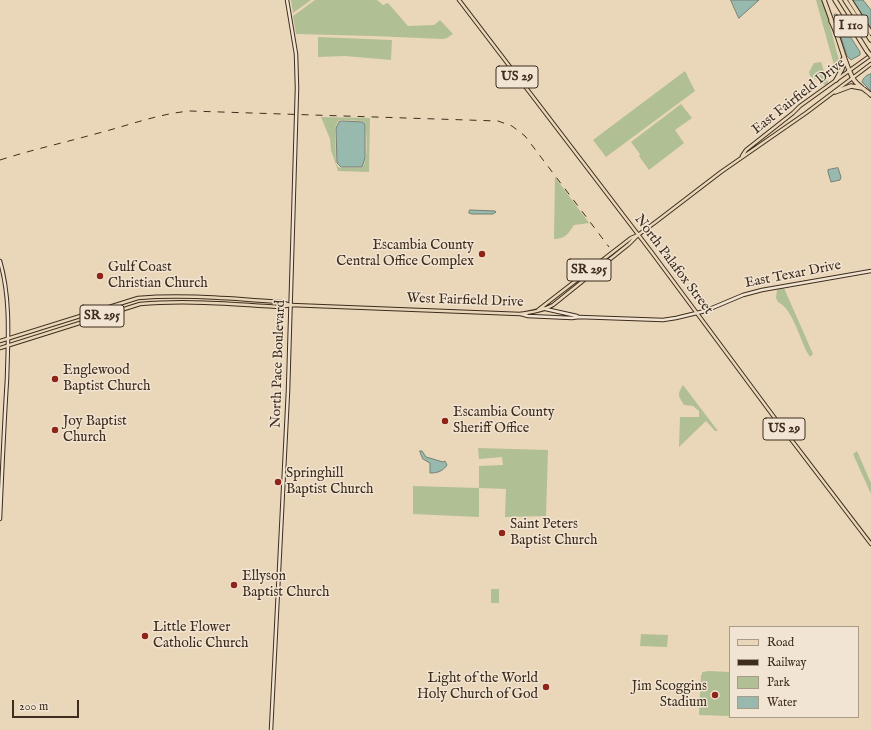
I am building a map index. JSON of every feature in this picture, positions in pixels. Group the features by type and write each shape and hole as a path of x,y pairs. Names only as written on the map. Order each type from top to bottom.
{"highway":[{"path":"824,0 843,63 841,73 836,80"},
{"name":"I 110","path":"835,0 871,55"},
{"name":"I 110","path":"845,0 871,40"},
{"path":"850,0 871,33"},
{"path":"831,21 836,31 849,71 855,81 871,95"},
{"path":"835,92 851,86 864,89"}],"main road":[{"name":"North Pace Boulevard","path":"271,730 288,398 297,88 295,52 287,0"},
{"name":"North Palafox Street","path":"459,0 871,544"},
{"name":"East Fairfield Drive","path":"741,157 746,150 800,106 871,55"},
{"name":"East Fairfield Drive","path":"638,235 741,157 835,92 871,64"},
{"name":"West Fairfield Drive","path":"0,348 140,304 200,303 280,307 291,305 520,314 536,311 541,308 631,238 638,235"},
{"name":"SR 295","path":"536,311 546,309 629,244 638,235"},
{"path":"0,261 7,294 8,309 8,345 0,519"},
{"name":"East Texar Drive","path":"579,317 663,320 697,314 743,295 768,288 871,271"},
{"name":"West Fairfield Drive","path":"0,340 138,298 160,296 204,297 281,302 291,305"},
{"path":"541,308 579,317"},
{"path":"520,314 528,316 579,317"}],"green space":[{"path":"291,0 311,0 293,13"},
{"path":"315,0 377,0 383,5 388,3 408,26 434,25 440,20 453,34 443,39 296,34 293,16"},
{"path":"816,0 821,0 826,11 841,68 837,76"},
{"path":"318,37 392,40 391,60 345,56 318,57"},
{"path":"821,62 828,83 825,85 810,76 809,72 814,63"},
{"path":"685,71 695,91 606,157 593,140"},
{"path":"681,104 692,118 675,130 684,143 649,170 631,142"},
{"path":"321,117 370,118 369,172 338,171 331,150 330,139","holes":["338,121 362,121 366,124 367,140 366,159 362,168 338,167 336,164 335,128"]},
{"path":"555,177 589,223 574,225 566,235 561,238 554,239"},
{"path":"784,288 813,354 810,357 806,351 793,319 776,298 777,290"},
{"path":"683,385 718,431 715,431 706,421 679,447 680,417 699,417 699,411 693,406 684,405 680,399 679,393"},
{"path":"478,448 548,450 546,516 505,517 506,489 479,488 479,466 503,465 502,457 479,459"},
{"path":"857,451 871,483 871,494 853,454"},
{"path":"413,486 479,488 479,517 413,514"},
{"path":"491,589 499,589 499,603 491,603"},
{"path":"641,634 668,635 667,647 640,646"},
{"name":"Jim Scoggins Stadium","path":"702,672 729,672 729,716 699,715"}],"water":[{"path":"731,0 759,0 739,18"},
{"path":"853,0 863,0 871,10 871,28"},
{"path":"836,14 860,52 860,55 851,60 847,56 834,15"},
{"path":"871,74 871,91 862,82 865,76"},
{"path":"339,122 362,122 365,124 365,158 362,167 341,167 337,163 336,128"},
{"path":"838,168 841,177 840,180 831,182 828,170"},
{"path":"470,210 496,212 493,214 472,214 469,213"},
{"path":"420,451 422,451 426,457 443,462 445,461 447,465 440,471 430,473 430,463 423,459"}],"railway":[{"path":"0,160 154,117 190,111 498,121 512,126 525,136 609,247"}],"place":[{"name":"Escambia County Central Office Complex","path":"482,254"},
{"name":"Gulf Coast Christian Church","path":"100,276"},
{"name":"Englewood Baptist Church","path":"55,379"},
{"name":"Escambia County Sheriff Office","path":"445,421"},
{"name":"Joy Baptist Church","path":"55,430"},
{"name":"Springhill Baptist Church","path":"278,482"},
{"name":"Saint Peters Baptist Church","path":"502,533"},
{"name":"Ellyson Baptist Church","path":"234,585"},
{"name":"Little Flower Catholic Church","path":"145,636"},
{"name":"Light of the World Holy Church of God","path":"546,687"},
{"name":"Jim Scoggins Stadium","path":"715,695"}]}
